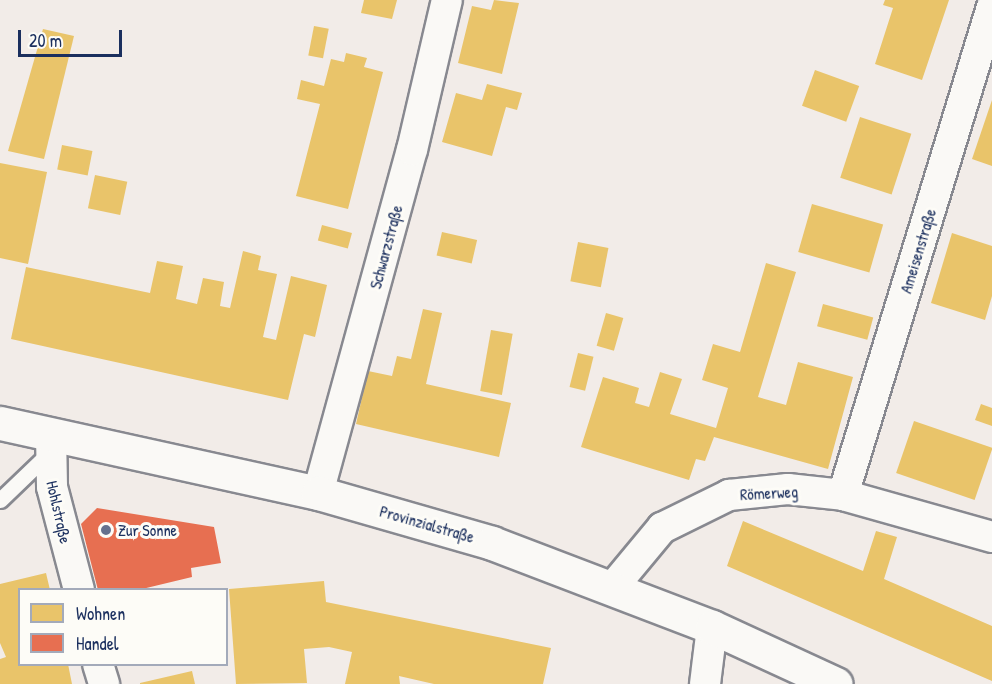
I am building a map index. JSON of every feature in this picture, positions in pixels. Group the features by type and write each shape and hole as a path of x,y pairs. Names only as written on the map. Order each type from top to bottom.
{"street":[{"name":"Schwarzstraße","path":"318,493 412,150 447,0"},
{"name":"Ameisenstraße","path":"843,495 992,7"},
{"name":"Provinzialstraße","path":"0,423 50,443 318,493 492,543 613,587 712,627 836,684"},
{"name":"Hohlstraße","path":"50,443 52,487 78,588"},
{"name":"Römerweg","path":"613,587 662,528 689,510 729,495 788,489 843,495 992,537"},
{"path":"705,684 712,627"},
{"path":"99,666 104,684"}],"lane":[{"path":"0,500 50,443"}],"building: Wohnen":[{"path":"364,0 397,0 392,19 361,13"},
{"path":"494,0 519,3 502,74 458,63 472,6 491,10"},
{"path":"885,0 949,0 922,80 875,64 893,8 883,5"},
{"path":"314,26 329,29 323,58 308,55"},
{"path":"43,29 74,36 44,159 8,151"},
{"path":"346,53 367,58 364,67 383,72 348,209 296,196 320,104 297,99 301,80 324,86 331,59 344,62"},
{"path":"815,70 859,86 846,122 802,106"},
{"path":"487,84 522,93 517,110 506,107 492,156 442,142 456,93 482,100"},
{"path":"992,100 992,166 972,159"},
{"path":"860,117 911,134 892,195 840,178"},
{"path":"62,145 92,151 88,175 57,170"},
{"path":"0,163 47,172 28,264 0,258"},
{"path":"95,175 127,182 120,215 88,208"},
{"path":"812,204 883,224 869,272 798,252"},
{"path":"322,225 352,233 348,248 318,240"},
{"path":"442,232 477,240 472,263 437,255"},
{"path":"952,233 992,246 992,296 985,320 931,303"},
{"path":"578,242 608,248 601,287 570,281"},
{"path":"243,251 261,256 258,270 277,274 263,337 276,340 291,276 327,285 315,337 304,334 288,400 11,339 26,267 150,293 157,261 183,266 176,299 197,304 203,278 224,282 220,306 230,308"},
{"path":"766,263 796,272 758,397 786,405 798,362 853,377 828,469 714,437 705,461 696,459 689,480 581,447 603,377 639,388 635,403 649,407 660,372 682,379 670,414 716,428 728,388 702,380 713,344 740,352"},
{"path":"823,304 873,317 867,340 817,326"},
{"path":"423,309 442,313 426,384 511,403 499,457 356,424 368,371 392,376 397,356 411,359"},
{"path":"606,313 623,318 614,351 597,346"},
{"path":"491,330 513,334 502,395 480,391"},
{"path":"578,353 594,357 585,391 570,387"},
{"path":"981,404 992,408 992,426 975,420"},
{"path":"914,421 992,448 975,500 896,473"},
{"path":"743,521 863,571 876,531 897,537 884,579 992,626 992,681 727,566"},
{"path":"46,573 50,588 18,588 18,666 68,666 72,684 0,684 0,659 6,657 0,643 0,584"},
{"path":"324,581 326,602 551,648 543,684 434,684 399,676 400,684 345,684 352,652 329,647 304,649 307,683 236,684 229,589"},
{"path":"192,671 195,684 140,684 140,683"}],"building: Handel":[{"path":"97,508 214,527 221,563 191,568 192,577 146,588 97,588 81,524"}],"place":[{"name":"Zur Sonne","path":"106,530"}]}
